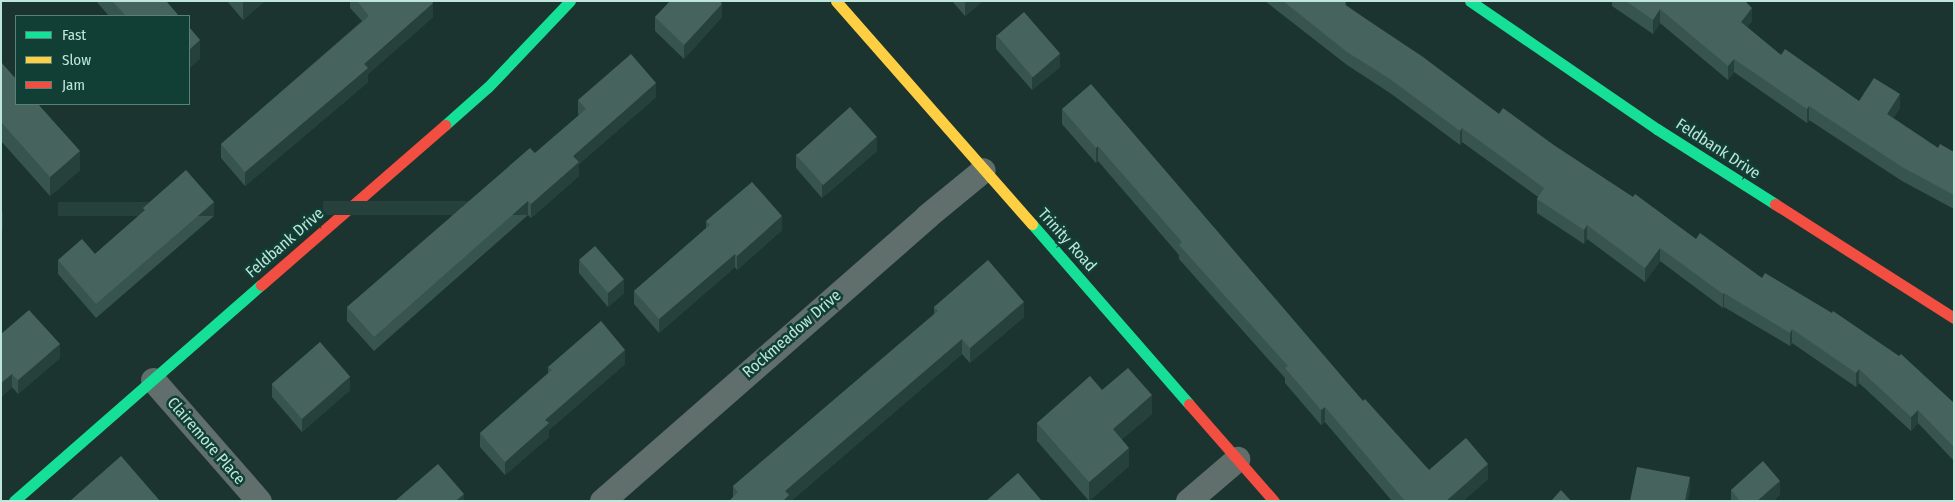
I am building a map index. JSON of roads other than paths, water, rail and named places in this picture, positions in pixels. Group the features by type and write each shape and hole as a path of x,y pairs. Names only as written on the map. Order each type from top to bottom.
{"street":[{"name":"Feldbank Drive","path":"14,501 488,87 570,1"},
{"name":"Trinity Road","path":"836,1 1274,501"},
{"name":"Feldbank Drive","path":"1470,1 1657,129 1954,318"},
{"name":"Rockmeadow Drive","path":"602,501 927,216 983,170"},
{"name":"Clairemore Place","path":"153,380 259,501"},
{"path":"1188,501 1237,458"}]}
